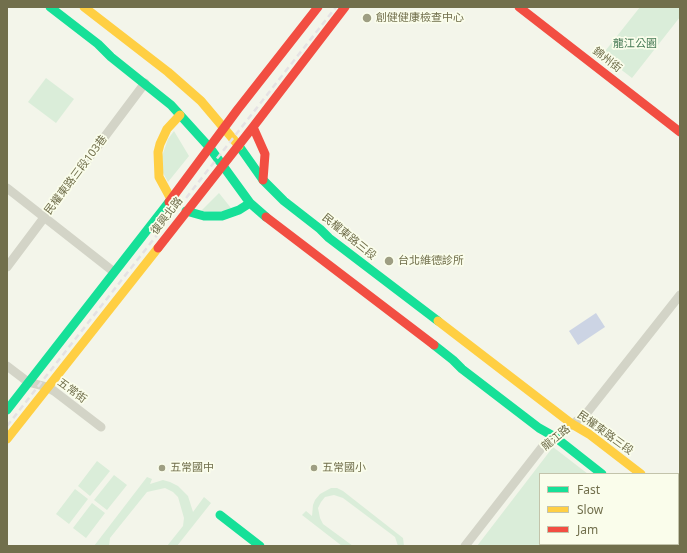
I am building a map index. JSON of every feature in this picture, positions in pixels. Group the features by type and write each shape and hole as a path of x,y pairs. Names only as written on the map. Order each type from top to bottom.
{"main road":[{"path":"50,7 171,105 210,148 250,202 266,217 453,360 468,374 601,473"},
{"name":"民權東路三段","path":"84,7 201,101 224,127 272,190 330,238 572,424 589,434 641,473"},
{"name":"復興北路","path":"7,410 318,7"},
{"name":"復興北路","path":"7,439 253,127 345,7"},
{"name":"錦州街","path":"519,7 680,132"},
{"path":"171,199 159,177 158,152 167,129 180,115"},
{"path":"253,127 265,154 263,180"},
{"path":"186,211 204,216 222,216 239,210 250,202"},
{"path":"220,515 260,546"}],"street":[{"name":"民權東路三段103巷","path":"7,267 145,83"},
{"path":"7,188 114,272"},
{"name":"龍江路","path":"465,546 543,446 586,414 680,295"},
{"name":"五常街","path":"7,366 28,382 47,387 101,427"}],"green space":[{"name":"龍江公園","path":"640,7 680,7 680,17 632,78 602,55"},
{"path":"46,78 74,99 56,123 28,102"},
{"path":"174,131 189,156 168,182 163,173 162,156 168,139"},
{"path":"219,193 231,208 226,211 201,211"},
{"path":"553,447 587,473 539,473 539,545 679,544 680,546 477,546"},
{"path":"97,461 110,471 90,496 78,486"},
{"path":"114,475 127,485 107,510 94,500"},
{"path":"147,477 152,479 150,484 163,480 178,486 188,496 193,512 204,497 211,503 177,546 167,546 183,526 184,518 178,497 173,492 165,488 147,492 110,538 109,546 94,546"},
{"path":"331,488 337,488 343,491 403,538 404,546 398,546 395,537 343,498 334,495 325,497 321,502 318,508 320,518 323,524 353,546 342,546 302,515 306,511 312,516 315,500 320,494"},
{"path":"75,489 88,499 69,524 56,514"},
{"path":"92,503 105,513 86,538 73,528"}],"water":[{"path":"596,313 605,327 578,345 569,331"}],"railway":[{"path":"7,426 336,7"}],"traffic: fast":[{"path":"50,7 98,44 111,57 171,105 210,148 250,203 266,217"},
{"path":"239,146 263,180 284,201 320,229 329,238 438,321"},
{"path":"7,410 169,202"},
{"path":"186,211 204,216 222,216 239,210 250,203"},
{"path":"434,345 462,369 539,428 555,437 601,473"},
{"path":"220,515 260,546"}],"traffic: slow":[{"path":"84,7 168,72 201,101 239,146"},
{"path":"171,199 159,177 158,152 167,129 180,115"},
{"path":"7,439 158,248"},
{"path":"438,321 572,424 589,434 640,473"}],"traffic: jam":[{"path":"169,202 238,109 318,7"},
{"path":"158,248 345,7"},
{"path":"519,7 680,132"},
{"path":"253,127 265,154 263,180"},
{"path":"266,217 434,345"}],"place":[{"name":"創健健康檢查中心","path":"367,18"},
{"name":"台北維德診所","path":"389,261"},
{"name":"五常國中","path":"162,468"},
{"name":"五常國小","path":"314,468"}]}
